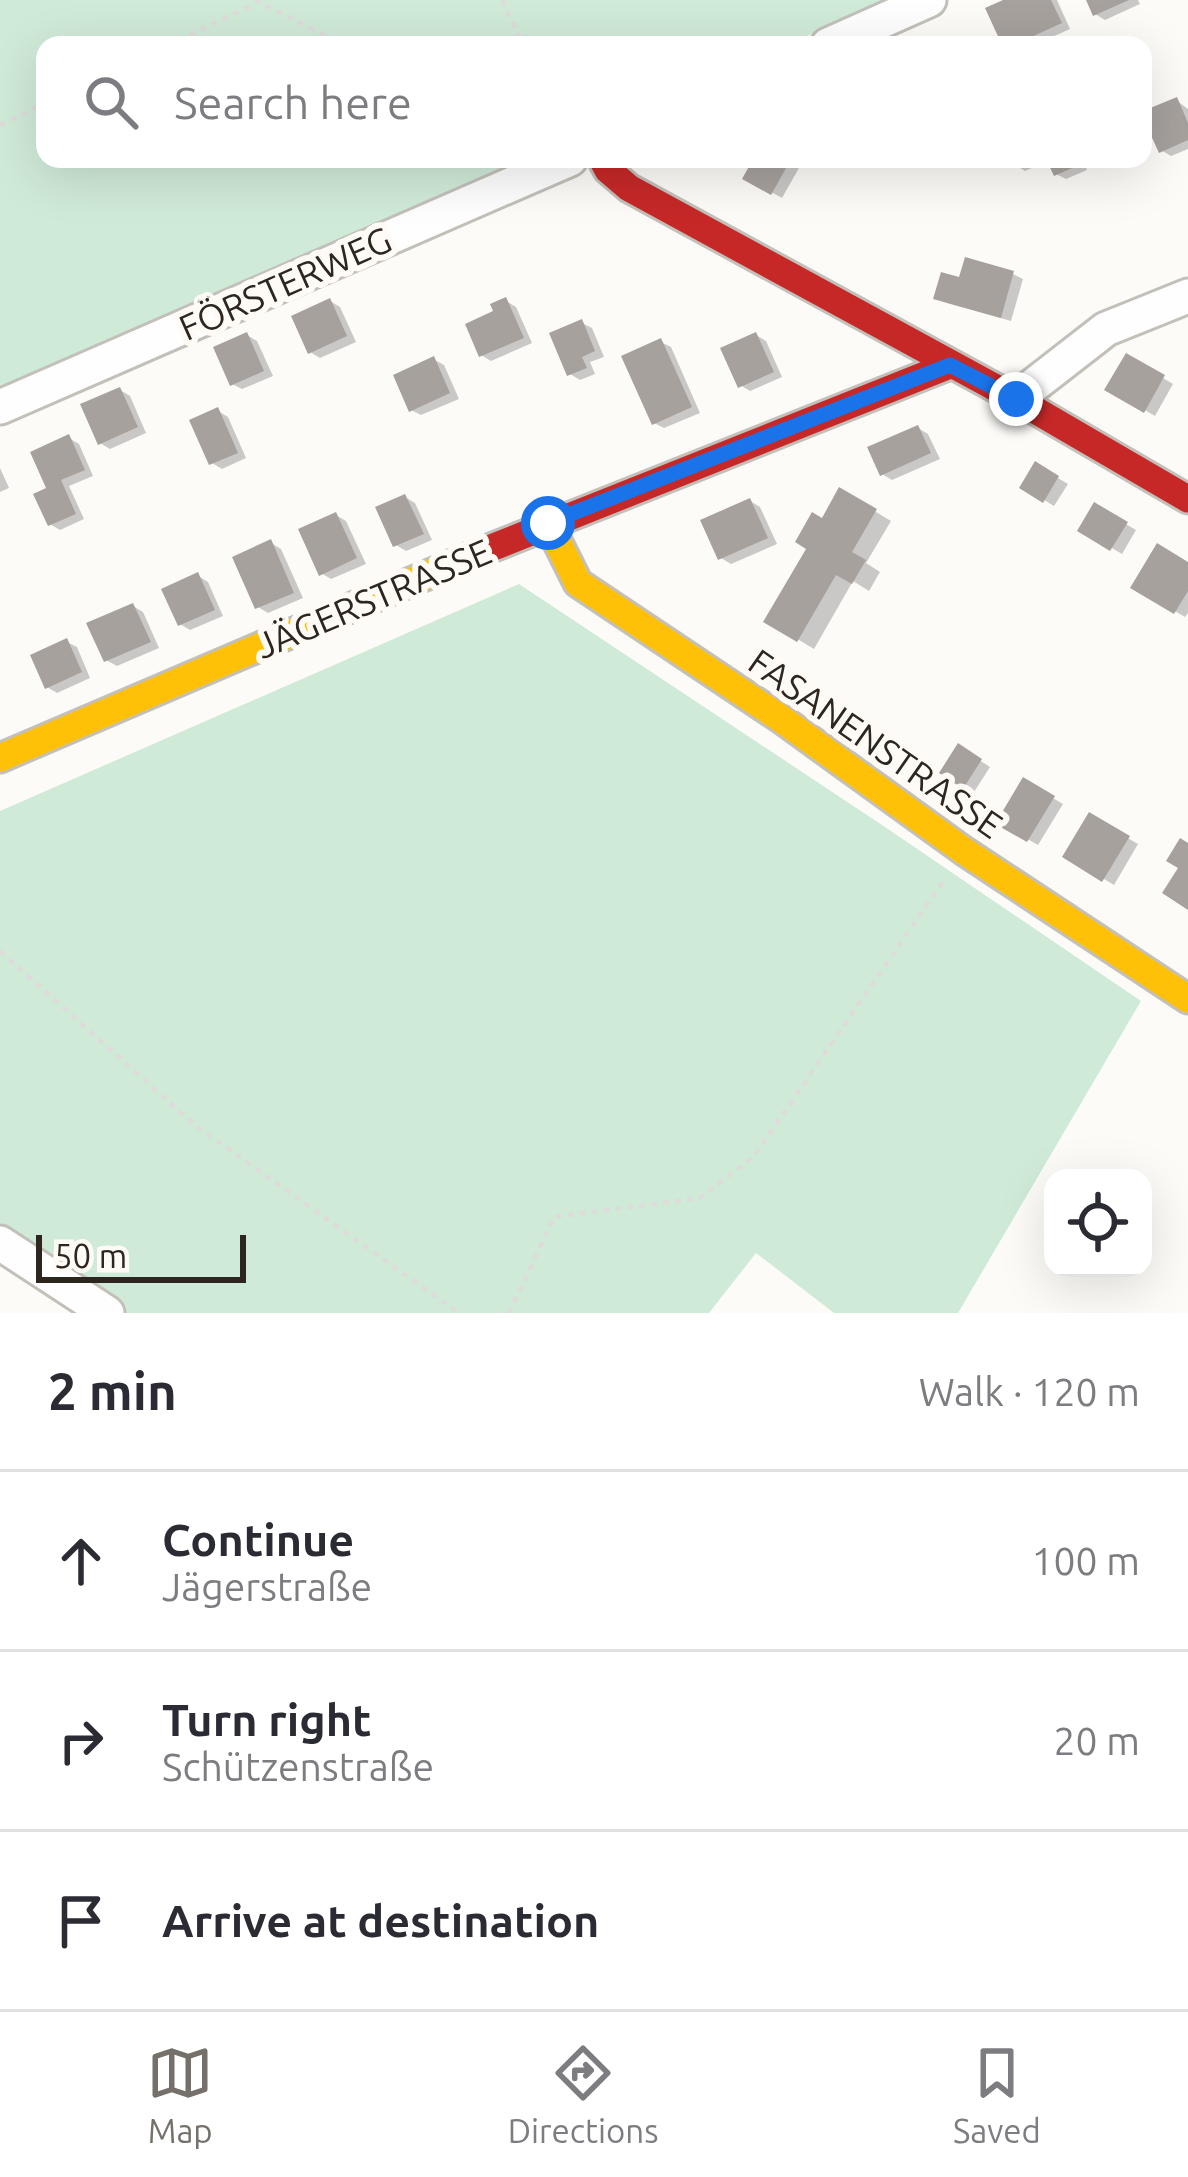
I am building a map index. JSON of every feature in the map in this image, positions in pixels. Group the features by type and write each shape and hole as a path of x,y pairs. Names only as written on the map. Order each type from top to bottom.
{"street":[{"path":"848,36 929,0"},
{"name":"FÖRSTERWEG","path":"0,407 550,168"},
{"path":"607,168 629,188 1016,399 1188,500"},
{"path":"1016,399 1106,329 1188,296"},
{"name":"JÄGERSTRASSE","path":"0,758 548,523 950,365"},
{"name":"FASANENSTRASSE","path":"548,523 578,583 1188,999"},
{"path":"0,1243 107,1313"}],"path":[{"path":"502,0 519,36"},
{"path":"187,36 256,1 326,36"},
{"path":"0,125 36,108"},
{"path":"509,1313 554,1217 700,1198 754,1156 964,850"},
{"path":"1,955 196,1126 459,1313"}],"green space":[{"path":"0,0 889,0 807,36 36,36 36,168 503,168 0,387"},
{"path":"519,584 1141,1001 958,1313 834,1313 756,1253 709,1313 126,1313 0,1223 0,811"}],"building":[{"path":"1003,0 1051,0 1062,23 1034,36 998,36 985,8"},
{"path":"1086,0 1129,0 1093,16"},
{"path":"1177,97 1188,123 1188,140 1159,153 1152,138 1152,107"},
{"path":"748,168 786,168 771,195 742,179"},
{"path":"965,257 1014,271 1001,318 933,299 941,272 959,277"},
{"path":"506,297 524,338 479,357 465,324 493,311 490,304"},
{"path":"330,298 347,336 308,354 291,316"},
{"path":"582,319 595,351 582,357 587,368 567,376 549,333"},
{"path":"247,332 264,371 230,386 213,347"},
{"path":"756,332 774,372 738,388 720,348"},
{"path":"661,338 692,407 652,425 621,356"},
{"path":"1126,353 1165,375 1144,413 1104,390"},
{"path":"434,356 450,393 409,412 393,375"},
{"path":"120,387 138,427 98,445 80,404"},
{"path":"218,407 238,453 209,465 189,420"},
{"path":"918,425 931,453 880,476 867,447"},
{"path":"69,434 85,470 61,480 76,514 48,526 33,494 46,488 30,452"},
{"path":"1035,461 1059,476 1043,503 1019,488"},
{"path":"839,487 877,509 852,552 866,560 852,584 836,575 797,642 763,622 806,549 795,542 812,512 822,518"},
{"path":"405,494 424,534 393,547 375,507"},
{"path":"750,498 768,538 718,560 700,520"},
{"path":"1094,502 1128,522 1110,551 1077,531"},
{"path":"336,512 357,558 319,576 298,529"},
{"path":"271,539 294,593 255,609 232,557"},
{"path":"1157,543 1188,562 1188,591 1174,614 1130,588"},
{"path":"198,572 215,610 178,626 161,589"},
{"path":"133,603 151,642 104,662 86,623"},
{"path":"67,638 82,672 45,689 30,655"},
{"path":"958,743 982,759 963,789 939,773"},
{"path":"1023,777 1055,796 1027,842 995,824"},
{"path":"1089,812 1130,836 1102,882 1062,857"},
{"path":"1180,838 1188,843 1188,910 1162,893 1178,868 1166,861"}],"traffic: slow":[{"path":"548,523 578,583 780,718 964,851 1188,999"},
{"path":"0,758 481,552"}],"traffic: jam":[{"path":"607,168 629,188 1016,399 1188,499"},
{"path":"481,552 950,365"}],"route":[{"path":"548,523 950,365 1016,399"}]}
